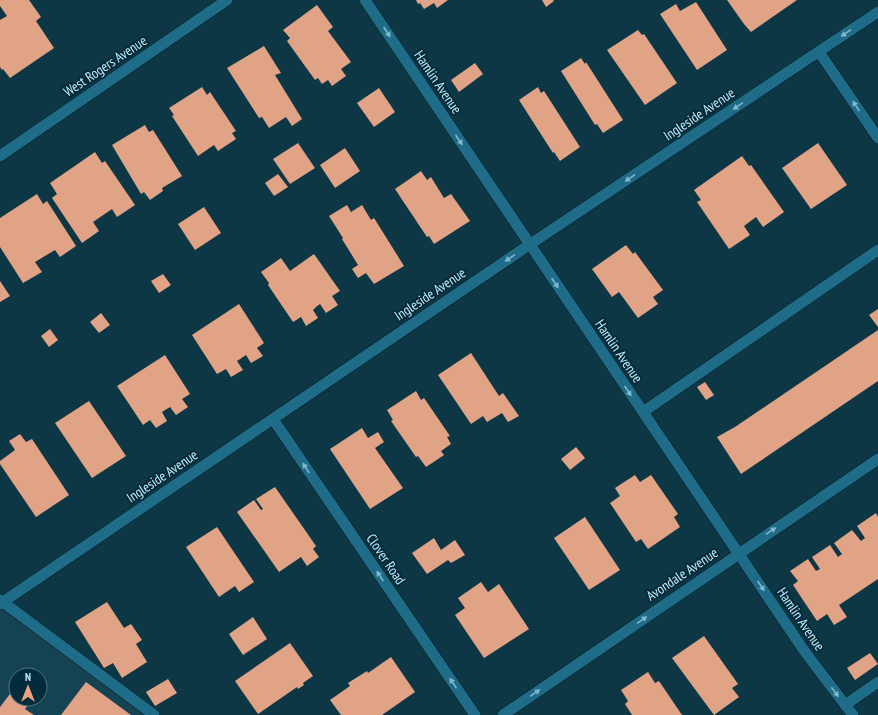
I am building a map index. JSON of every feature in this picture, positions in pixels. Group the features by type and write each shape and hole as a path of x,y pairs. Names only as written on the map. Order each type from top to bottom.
{"street":[{"name":"West Rogers Avenue","path":"0,156 227,0"},
{"name":"Hamlin Avenue","path":"365,0 805,652 853,715"},
{"name":"Ingleside Avenue","path":"1,602 529,245 878,12"},
{"path":"819,52 878,138"},
{"path":"643,412 878,250"},
{"name":"Clover Road","path":"272,419 475,715"},
{"name":"Avondale Avenue","path":"503,715 878,459"},
{"path":"1,602 154,715"},
{"path":"845,705 878,682"}],"shaded area":[{"path":"0,603 147,715 0,715"}],"building":[{"path":"0,0 29,0 41,17 36,21 54,48 10,78 0,67 0,20 7,16 0,6"},
{"path":"416,0 448,0 437,8 434,3 424,9"},
{"path":"542,0 553,0 554,1 546,7"},
{"path":"727,0 797,0 751,32"},
{"path":"696,2 727,50 697,70 660,14 676,4 680,11"},
{"path":"317,5 333,27 328,31 351,62 341,69 346,76 332,86 328,80 322,84 318,78 315,80 287,41 290,38 283,30"},
{"path":"638,30 642,35 644,34 677,83 645,105 607,50"},
{"path":"264,46 281,73 275,75 302,119 292,126 286,117 269,128 262,117 259,118 227,68"},
{"path":"581,58 585,64 586,62 623,120 603,133 597,124 595,125 561,71"},
{"path":"475,63 483,74 459,92 451,80"},
{"path":"202,87 207,95 210,92 236,131 232,133 236,139 218,151 214,145 198,156 172,116 174,115 169,108"},
{"path":"538,87 541,93 544,91 580,147 560,161 554,152 553,153 519,100"},
{"path":"379,88 395,112 374,127 357,103"},
{"path":"145,125 149,132 153,130 182,176 162,188 163,191 150,200 144,192 141,194 112,145"},
{"path":"298,143 315,168 290,184 273,159"},
{"path":"818,143 847,185 811,209 782,168"},
{"path":"345,148 360,171 335,188 320,165"},
{"path":"95,152 102,163 105,161 135,205 117,217 112,209 93,222 99,231 82,243 52,198 57,194 50,183"},
{"path":"742,156 749,166 751,165 784,212 763,227 756,217 744,226 750,235 729,249 697,202 701,200 694,190"},
{"path":"421,171 427,180 431,177 444,198 451,194 470,221 434,244 429,236 427,237 395,189"},
{"path":"278,174 288,187 274,196 265,183"},
{"path":"37,194 43,204 47,201 76,246 60,257 55,250 35,262 42,272 23,283 0,247 0,218"},
{"path":"347,205 351,212 362,205 371,220 374,218 404,266 374,284 366,273 358,278 352,269 358,265 329,216"},
{"path":"204,207 221,233 195,250 178,224"},
{"path":"626,245 633,254 635,252 663,290 653,297 658,304 638,318 619,292 612,297 592,269"},
{"path":"314,254 340,291 332,296 338,305 326,313 320,304 313,310 318,318 306,326 301,317 293,322 261,272 281,258 290,271"},
{"path":"163,274 171,285 159,293 151,281"},
{"path":"0,281 10,296 0,302"},
{"path":"239,304 264,343 257,348 263,356 251,363 246,355 237,361 243,370 231,377 226,369 217,374 192,335"},
{"path":"878,309 878,327 869,315"},
{"path":"101,313 110,325 99,333 90,322"},
{"path":"50,329 58,340 49,347 41,336"},
{"path":"878,330 878,381 741,474 717,437 735,427"},
{"path":"471,353 499,396 503,393 519,416 508,422 502,413 487,422 483,416 471,424 438,375"},
{"path":"165,355 190,394 182,399 188,407 176,415 170,407 162,412 167,421 156,428 150,420 143,425 117,386"},
{"path":"705,382 714,395 706,400 697,387"},
{"path":"416,391 421,400 424,398 450,436 447,437 451,444 441,451 444,455 426,467 418,456 416,457 391,421 393,420 387,410"},
{"path":"89,401 126,456 92,478 55,423"},
{"path":"362,428 368,438 378,432 384,442 375,448 403,488 370,509 330,449"},
{"path":"20,434 26,442 32,439 69,495 36,517 0,464 0,461 15,450 9,441"},
{"path":"576,447 585,458 570,470 561,459"},
{"path":"635,475 640,482 651,475 678,514 674,517 680,527 648,549 641,539 636,542 610,503 620,496 615,488"},
{"path":"275,487 316,546 313,549 319,557 307,566 301,557 279,572 237,512 254,500 261,510 263,509 256,499"},
{"path":"876,513 878,517 878,579 839,605 847,617 834,625 827,614 817,621 793,585 798,581 790,571 808,559 816,571 820,569 812,557 830,545 838,557 842,554 834,543 852,530 861,541 865,538 857,526"},
{"path":"585,517 620,570 589,590 554,538"},
{"path":"217,527 254,582 239,592 235,586 219,597 186,547"},
{"path":"434,538 441,550 455,540 465,555 451,563 448,560 427,574 412,553"},
{"path":"481,582 488,592 499,584 529,629 484,658 455,615 465,608 458,598"},
{"path":"107,602 124,628 131,624 142,640 136,644 147,662 122,678 113,663 104,668 75,622"},
{"path":"253,617 267,639 243,655 229,634"},
{"path":"704,636 738,684 732,688 739,697 714,715 672,658"},
{"path":"290,643 313,676 303,683 304,685 298,689 297,687 258,714 235,681"},
{"path":"870,653 878,664 855,680 847,668"},
{"path":"391,657 415,692 382,715 341,715 330,700 350,686 348,683 367,671 368,673"},
{"path":"648,672 655,683 659,681 682,715 632,715 625,704 628,701 621,690"},
{"path":"168,679 177,693 155,706 146,692"},
{"path":"86,682 131,715 61,715"},
{"path":"8,697 8,707 26,707 25,709 34,715 0,715 0,707"}]}
